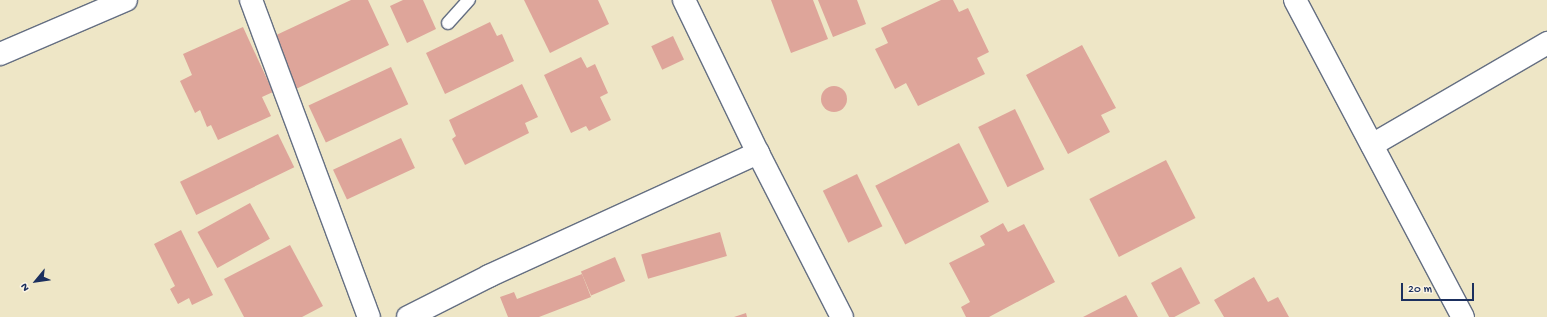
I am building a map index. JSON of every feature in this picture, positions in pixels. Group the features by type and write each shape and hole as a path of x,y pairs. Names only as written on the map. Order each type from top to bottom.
{"street":[{"path":"251,0 369,317"},
{"path":"684,0 758,153 842,317"},
{"path":"1295,0 1463,317"},
{"path":"0,54 122,1"},
{"path":"1372,145 1547,43"},
{"path":"408,317 489,276 758,153"}],"lane":[{"path":"448,24 469,0"}],"building":[{"path":"351,0 368,0 389,45 296,89 272,37"},
{"path":"403,0 423,0 436,29 407,43 390,6"},
{"path":"524,0 598,0 609,24 550,53"},
{"path":"771,0 813,0 828,39 791,53"},
{"path":"818,0 857,0 866,24 833,37"},
{"path":"941,0 953,0 959,12 968,8 989,52 977,58 985,74 918,106 906,83 895,89 875,49 888,43 881,28"},
{"path":"490,22 497,36 502,34 514,61 445,94 426,53"},
{"path":"243,27 273,92 262,97 271,116 218,140 211,125 207,127 200,110 195,113 180,81 192,75 183,54"},
{"path":"673,36 684,60 662,70 651,46"},
{"path":"1082,45 1116,108 1101,115 1110,132 1068,154 1026,75"},
{"path":"581,57 587,68 595,64 608,93 600,97 611,120 589,131 586,126 571,133 544,75"},
{"path":"391,67 408,104 326,143 309,105"},
{"path":"522,84 538,117 525,123 529,133 465,165 452,139 456,136 449,120"},
{"path":"834,86 843,90 847,99 843,108 834,112 825,108 821,99 825,90"},
{"path":"1015,109 1044,169 1008,187 978,127"},
{"path":"278,134 294,167 196,215 180,182"},
{"path":"401,138 415,168 347,200 333,170"},
{"path":"959,143 989,202 905,244 875,186"},
{"path":"1166,160 1196,218 1119,257 1089,199"},
{"path":"857,174 882,226 848,243 823,191"},
{"path":"250,203 270,239 217,268 198,232"},
{"path":"1003,223 1008,232 1024,224 1055,282 989,317 966,317 961,307 970,302 949,263 985,245 980,236"},
{"path":"181,230 213,295 192,305 189,298 178,304 170,289 175,286 154,244"},
{"path":"720,232 727,256 648,279 641,255"},
{"path":"290,245 323,306 302,317 244,317 224,279"},
{"path":"615,257 625,281 591,295 581,271"},
{"path":"1181,267 1200,303 1174,317 1169,317 1151,283"},
{"path":"582,274 591,297 539,317 508,317 500,297 514,292 517,299"},
{"path":"1254,277 1268,302 1278,297 1289,317 1224,317 1214,300"},
{"path":"1126,295 1138,317 1083,317"},
{"path":"746,313 747,317 734,317"}]}
